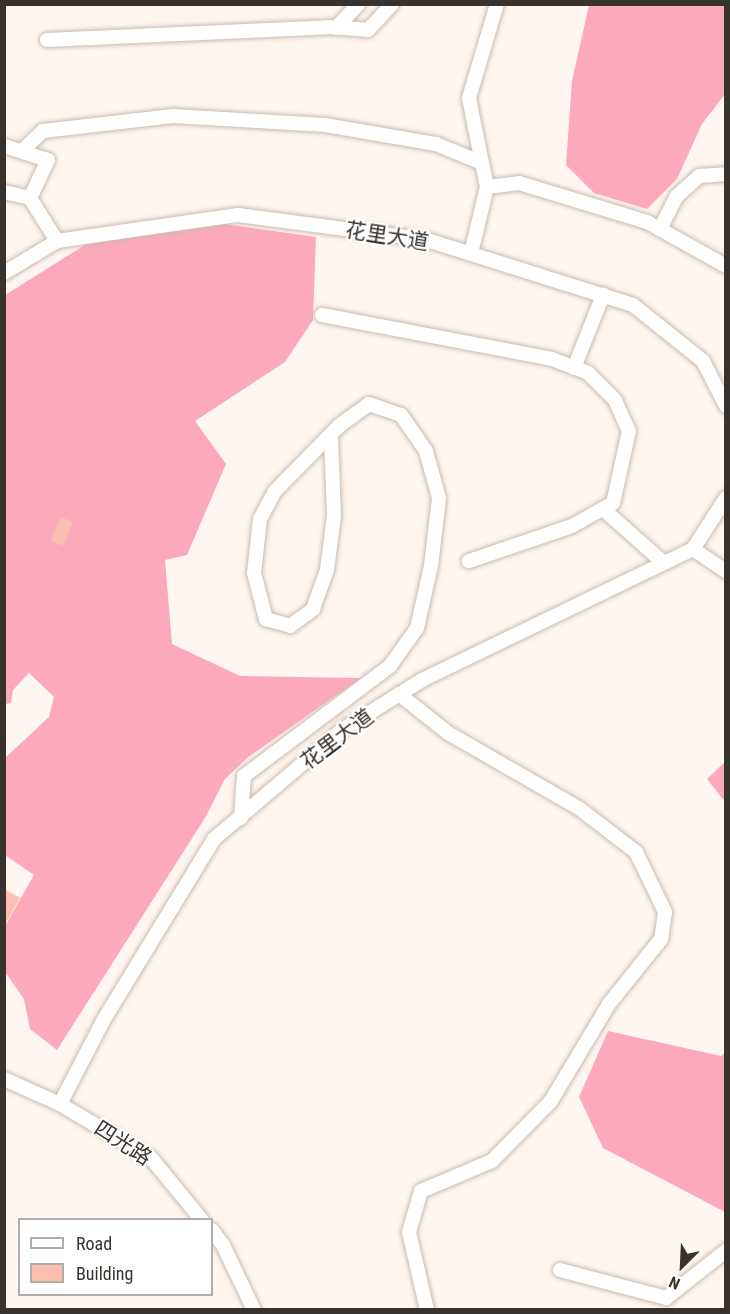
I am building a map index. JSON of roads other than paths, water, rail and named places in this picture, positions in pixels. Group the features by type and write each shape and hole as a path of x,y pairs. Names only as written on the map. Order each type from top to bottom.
{"street":[{"path":"336,28 358,4"},
{"path":"47,40 336,28 368,30 392,4"},
{"path":"471,254 487,187 469,98 497,4"},
{"path":"22,151 43,131 173,116 325,125 436,144 482,163"},
{"path":"4,146 48,160 30,198"},
{"path":"660,229 677,196 699,177 726,174"},
{"path":"487,187 519,183 660,229 726,266"},
{"path":"4,192 30,198 57,241"},
{"name":"花里大道","path":"4,273 57,241 238,215 427,240 633,305 703,361 726,406"},
{"path":"574,368 603,295"},
{"path":"322,315 552,359 588,373 615,400 629,431 613,503 572,526 469,561"},
{"path":"241,818 244,776 390,666 417,628 431,566 439,498 426,451 401,415 369,405 331,436 276,491 260,519 254,573 266,619 290,626 313,609 327,570 334,515 331,436"},
{"path":"726,498 693,549 726,571"},
{"path":"603,508 664,563"},
{"name":"花里大道","path":"60,1104 103,1021 214,839 342,730 399,694 693,549"},
{"path":"399,694 448,733 580,809 636,852 665,912 660,939 609,1004 551,1101 492,1161 421,1191 409,1232 427,1310"},
{"name":"四光路","path":"4,1079 60,1104 151,1158 200,1218"},
{"path":"213,1231 223,1245 254,1310"},
{"path":"560,1270 666,1298 726,1251"}]}
